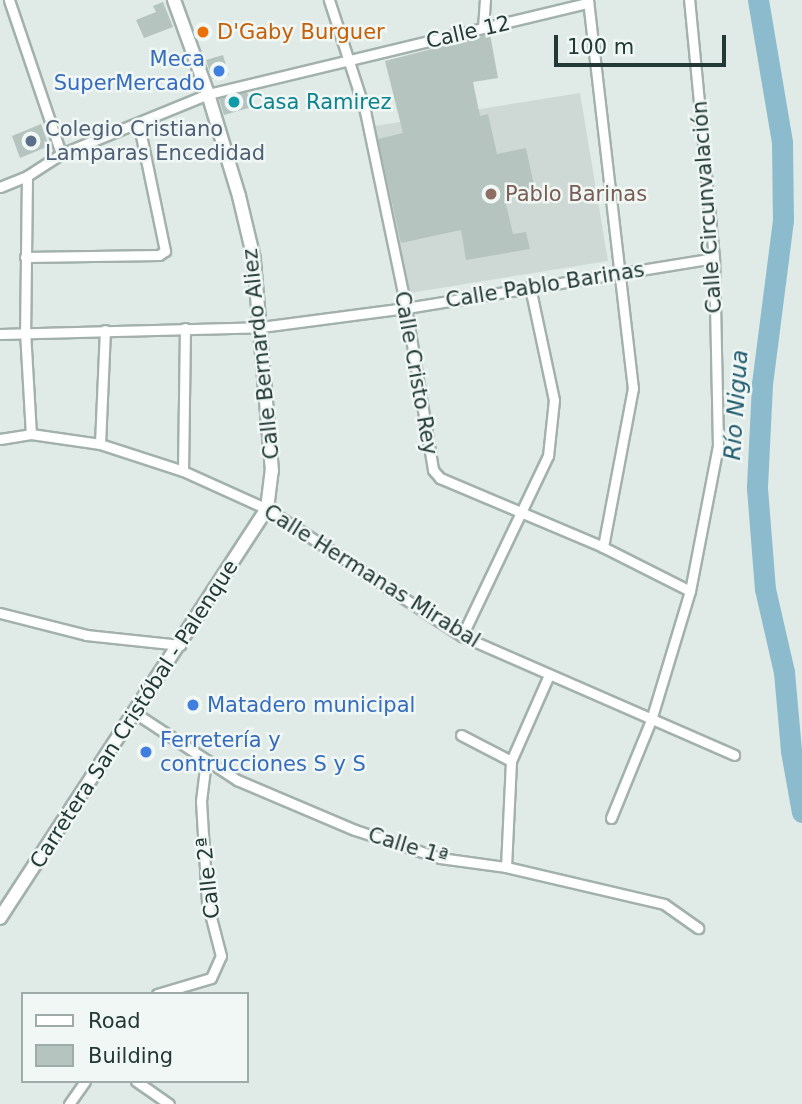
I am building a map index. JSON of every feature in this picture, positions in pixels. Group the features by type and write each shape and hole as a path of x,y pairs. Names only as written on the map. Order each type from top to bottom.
{"main road":[{"name":"Calle Bernardo Aliez","path":"174,0 208,94 251,247 261,327 272,471 267,509"},
{"name":"Carretera San Cristóbal - Palenque","path":"0,918 267,509"}],"street":[{"path":"9,0 61,155"},
{"name":"Calle Cristo Rey","path":"329,0 365,111 406,308 433,470 440,478 603,547 690,591"},
{"path":"483,28 485,0"},
{"name":"Calle Circunvalación","path":"611,818 651,720 690,591 718,446 714,258 689,0"},
{"path":"588,2 633,388 603,547"},
{"name":"Calle 12","path":"0,187 27,176 61,155 139,125 208,94 588,2"},
{"path":"25,257 159,255 165,251 139,125"},
{"path":"27,176 25,331 31,433"},
{"name":"Calle Pablo Barinas","path":"0,334 25,331 261,327 406,308 714,258"},
{"path":"462,636 548,456 554,400 530,287"},
{"path":"183,471 185,328"},
{"path":"100,444 105,330"},
{"name":"Calle Hermanas Mirabal","path":"0,439 31,433 100,444 183,471 267,509 462,636 734,755"},
{"path":"0,612 86,635 180,645"},
{"path":"506,867 511,761 549,675"},
{"name":"Calle 1ª","path":"135,713 237,780 355,830 440,858 506,867 664,904 698,928"},
{"path":"461,735 511,761"},
{"name":"Calle 2ª","path":"164,992 211,978 221,956 207,902 201,801 206,760"},
{"path":"69,1104 84,1083"},
{"path":"139,1083 169,1104"}],"shaded area":[{"name":"Pablo Barinas","path":"580,93 608,261 403,294 375,126"}],"building":[{"path":"163,2 173,27 144,38 136,20 156,12 153,6"},
{"path":"490,34 498,78 473,82 480,116 488,114 497,154 526,148 535,190 504,196 513,234 526,232 530,249 466,260 461,230 401,243 378,139 403,133 385,61"},
{"path":"223,55 229,75 212,79 206,60"},
{"name":"Casa Ramirez","path":"247,92 252,107 224,115 219,99"},
{"name":"Colegio Cristiano Lamparas Encedidad","path":"41,124 49,146 20,158 12,136"}],"waterway":[{"name":"Río Nigua","path":"758,0 782,142 783,220 762,384 757,488 765,589 784,672 791,751 802,812"}],"place":[{"name":"D'Gaby Burguer","path":"203,32"},
{"name":"Meca SuperMercado","path":"219,71"},
{"name":"Casa Ramirez","path":"234,102"},
{"name":"Colegio Cristiano Lamparas Encedidad","path":"31,141"},
{"name":"Pablo Barinas","path":"491,194"},
{"name":"Matadero municipal","path":"193,705"},
{"name":"Ferretería y contrucciones S y S","path":"146,752"}]}
